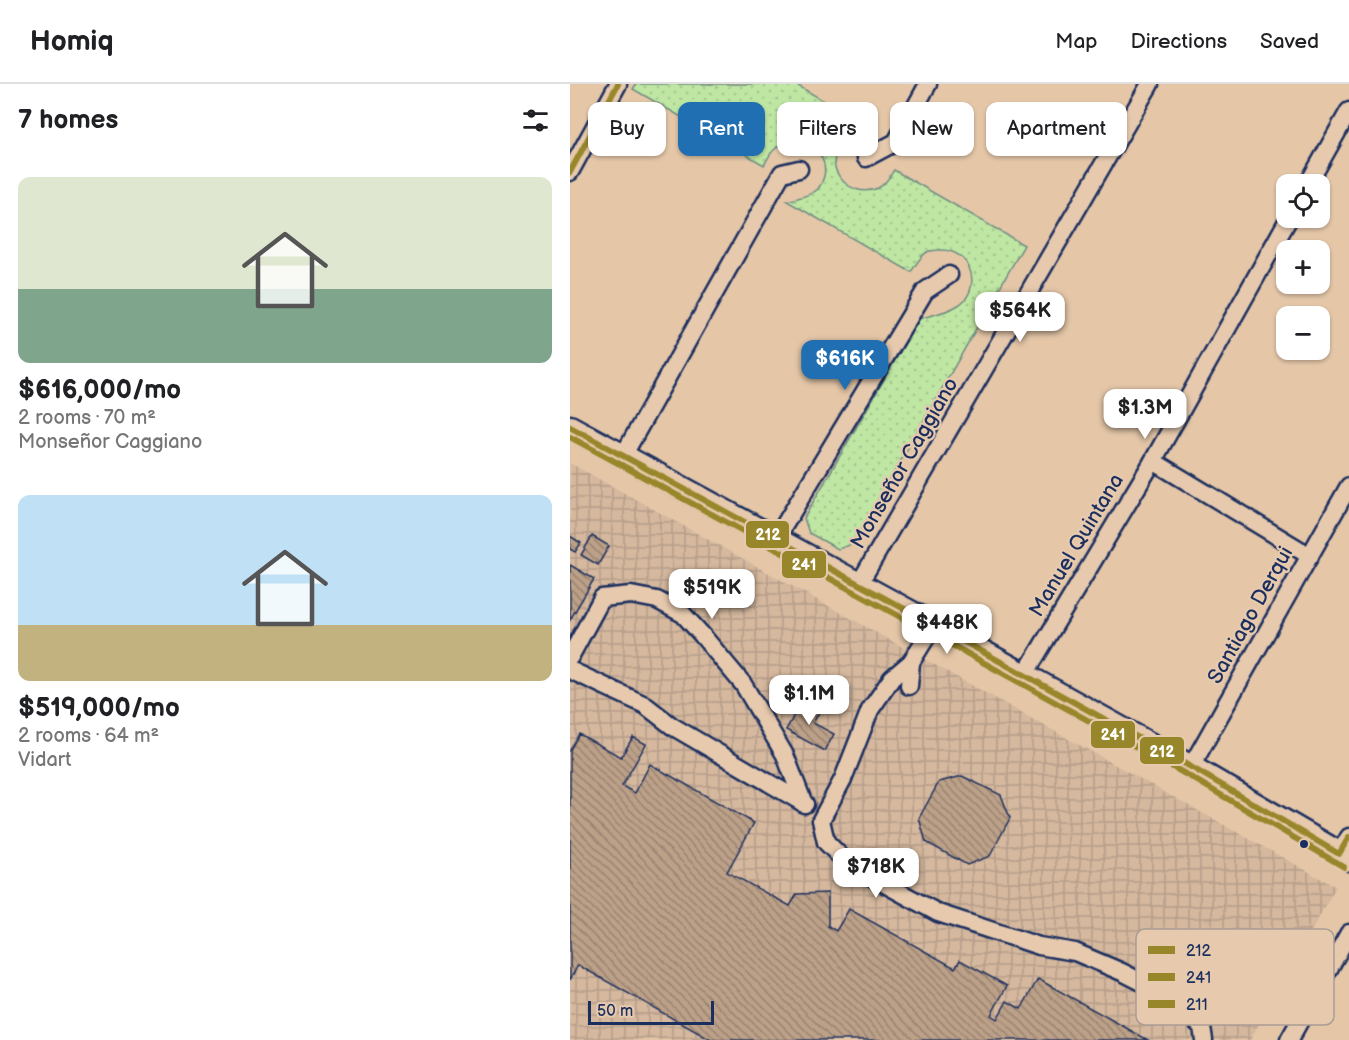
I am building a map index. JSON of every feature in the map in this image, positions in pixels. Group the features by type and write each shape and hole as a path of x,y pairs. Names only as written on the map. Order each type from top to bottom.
{"street":[{"path":"570,172 575,151 618,84"},
{"path":"866,158 896,142 928,84"},
{"name":"Monseñor Caggiano","path":"859,584 1150,84"},
{"path":"1314,174 1349,111"},
{"path":"623,456 782,173 799,169"},
{"name":"Manuel Quintana","path":"1024,676 1153,461 1283,228"},
{"path":"776,539 924,291 949,275"},
{"path":"570,426 1346,850"},
{"path":"1153,461 1310,556"},
{"name":"Santiago Derqui","path":"1191,767 1349,486"},
{"path":"570,657 602,598 631,595 657,600 683,614 743,684 785,754 804,804"},
{"path":"820,820 843,779 870,711 892,678 911,662 934,625"},
{"path":"909,686 911,662"},
{"path":"570,670 645,705 672,726 808,806 820,820 826,842 848,864 938,913 1039,946 1075,952 1136,979"},
{"path":"1334,960 1349,933"},
{"path":"1200,1025 1204,1040"},
{"path":"1289,1040 1297,1025"}],"shaded area":[{"path":"570,463 1336,887 1312,929 1136,929 1136,1025 1258,1025 1250,1040 570,1040"}],"green space":[{"path":"636,84 795,84 826,102 777,102 777,148 764,165 748,156 765,156 765,102 678,102 678,115 666,108 666,102 655,102 633,89"},
{"path":"820,156 835,156 836,170 841,179 857,190 867,191 878,188 885,183 894,170 1024,245 853,544 838,549 809,533 804,518 919,319 955,307 964,300 970,291 972,282 971,272 966,263 960,256 950,251 926,252 911,272 787,201 818,189 824,176"}],"building":[{"path":"570,536 581,543 575,552 570,549"},
{"path":"592,536 609,546 598,565 581,555"},
{"path":"570,565 594,579 570,620"},
{"path":"803,699 821,709 813,723 834,734 825,751 786,730"},
{"path":"579,734 621,757 633,737 646,744 622,786 635,793 650,764 754,823 727,872 790,906 797,894 828,893 828,926 836,931 849,909 955,968 960,960 1007,986 991,1015 997,1019 1007,1001 1021,1009 1038,979 1148,1040 711,1040 578,965 570,980 570,750"},
{"path":"962,776 1001,795 1010,818 990,856 967,865 926,842 919,818 939,782"}],"transit line":[{"name":"211","path":"570,172 618,84"},
{"name":"212","path":"570,427 1191,767 1339,854 1349,837"},
{"name":"241","path":"570,437 1187,775 1344,867"}]}
